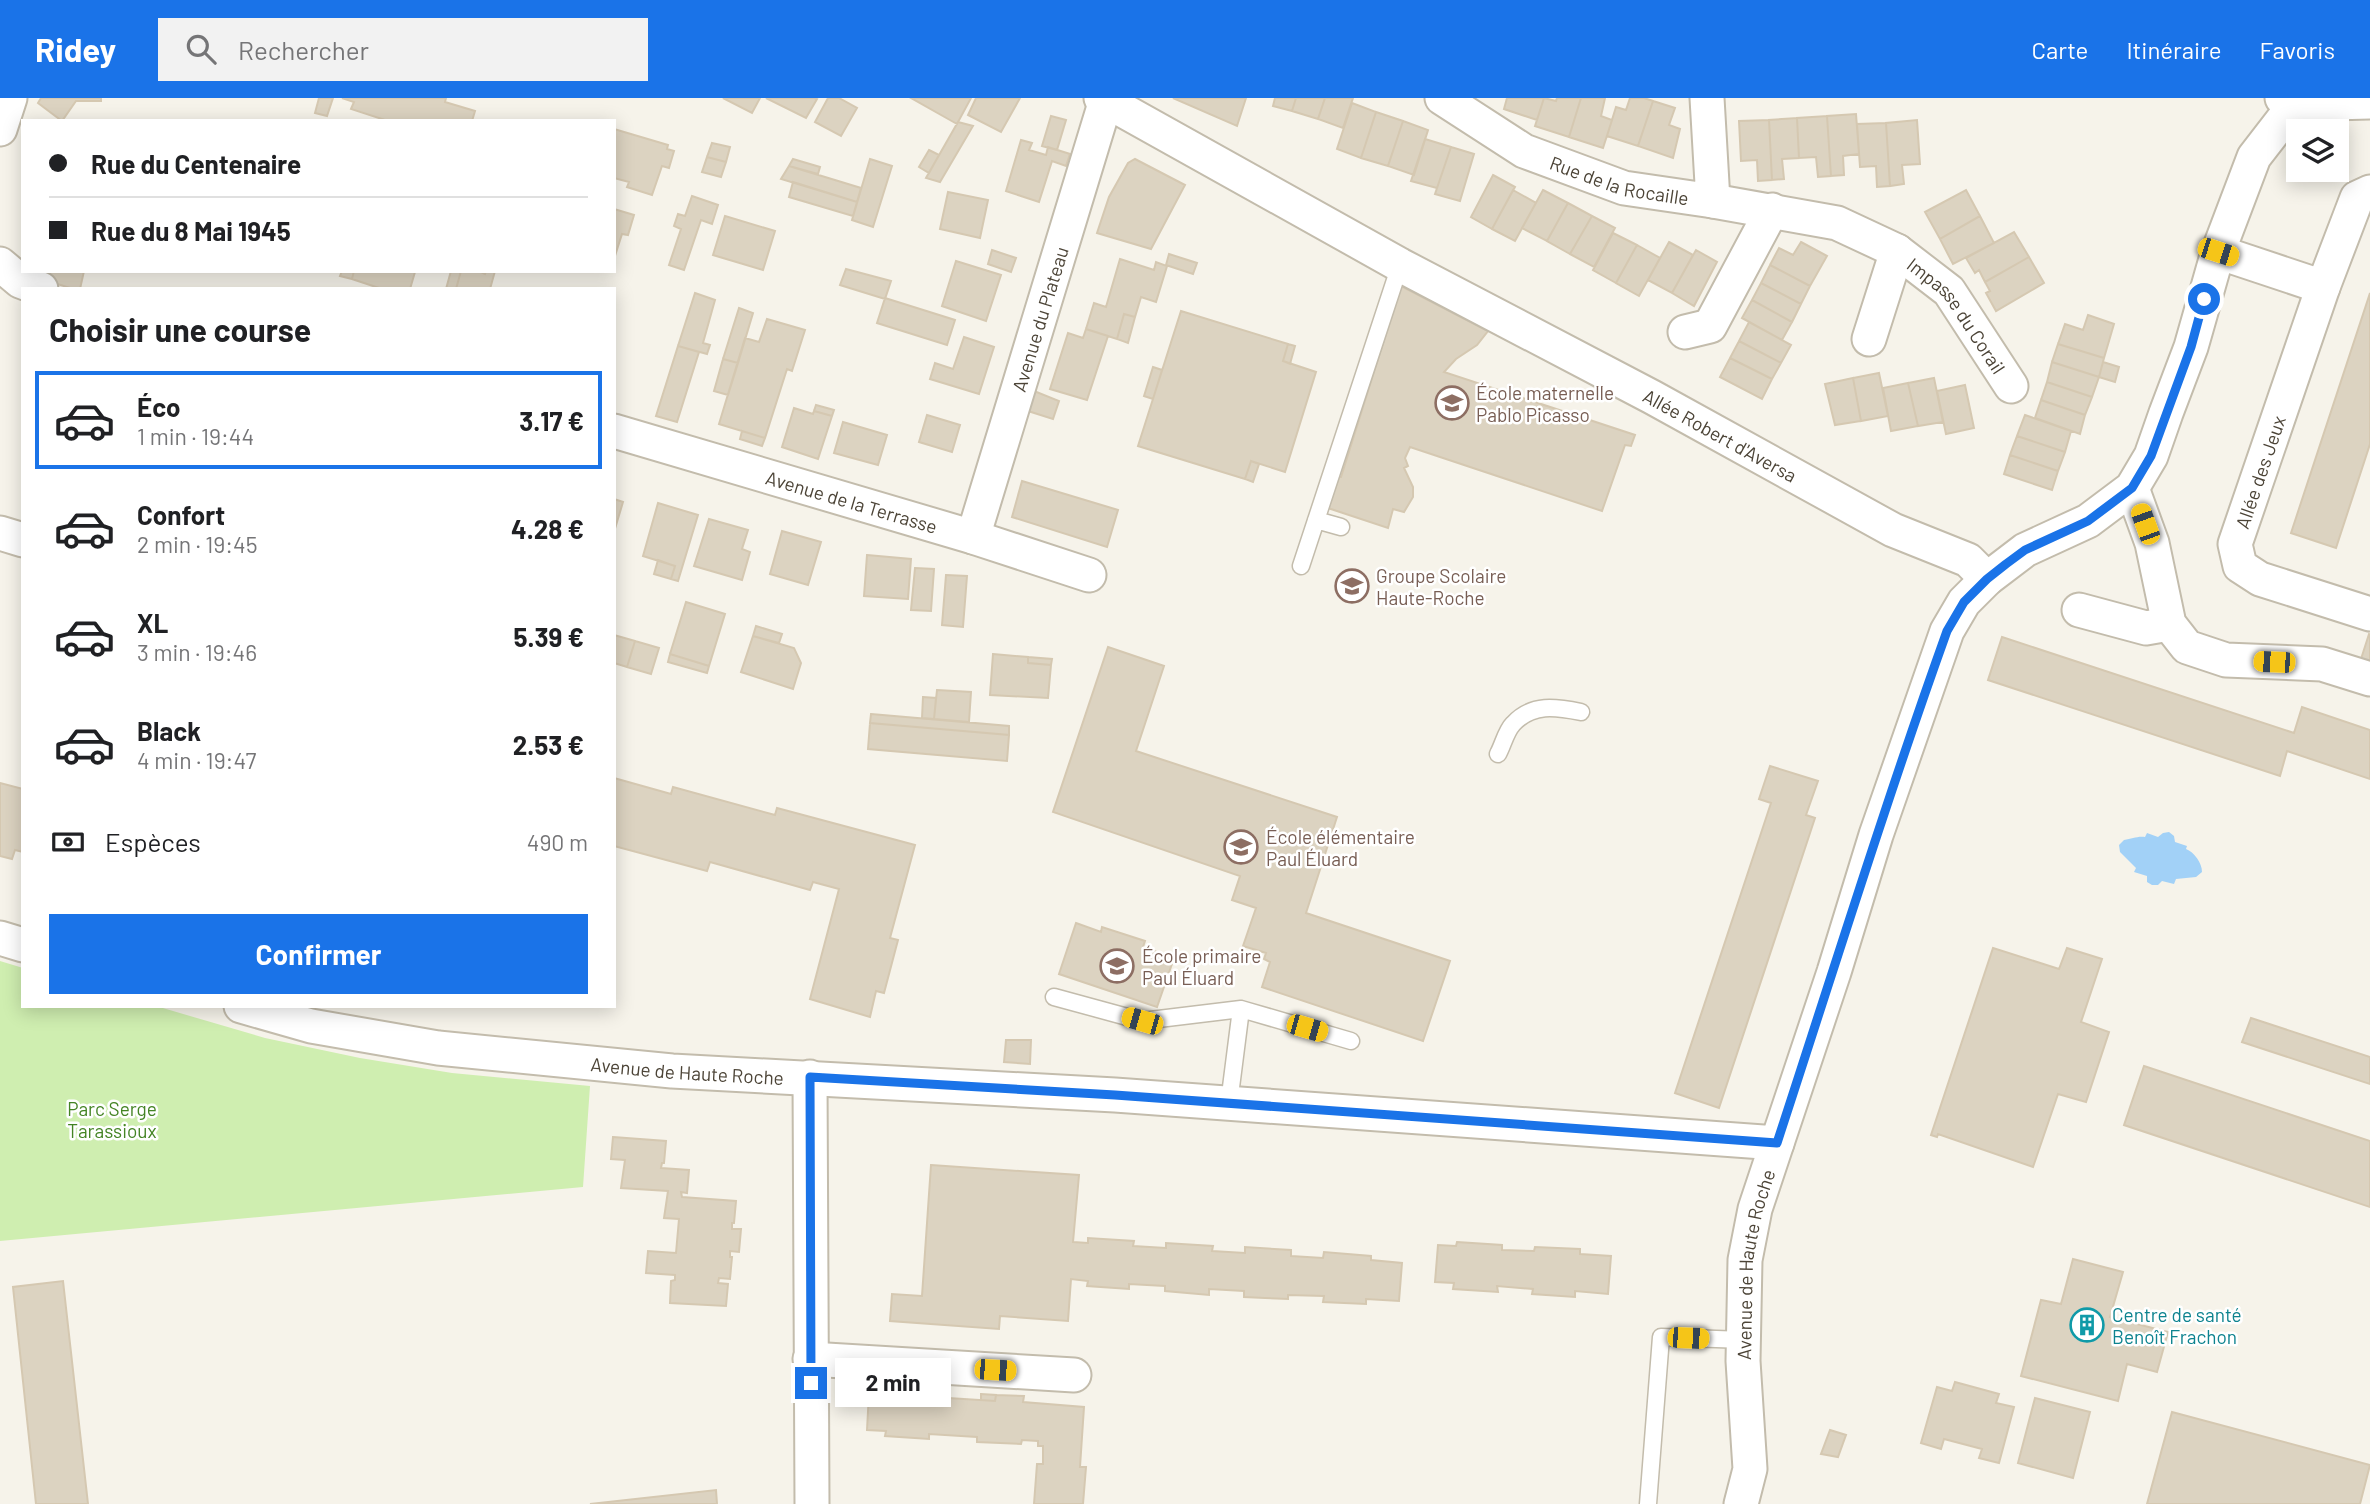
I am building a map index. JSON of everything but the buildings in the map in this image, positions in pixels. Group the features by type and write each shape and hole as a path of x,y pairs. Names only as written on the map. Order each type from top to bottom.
{"street":[{"path":"0,130 10,98"},
{"name":"Rue de la Rocaille","path":"1442,98 1524,151 1625,187 1713,201 1707,98"},
{"name":"Allée Robert d'Aversa","path":"1103,99 1400,265 1893,530 1968,560 1987,579"},
{"name":"Avenue du Plateau","path":"973,537 1103,99"},
{"path":"1777,1143 1876,835 1947,631 1964,602 1987,579 2025,550 2088,521 2132,488 2151,456 2191,347 2218,252 2254,157 2289,101 2370,102"},
{"name":"Allée des Jeux","path":"2370,192 2357,198 2323,286 2235,544 2239,566 2260,579 2370,614"},
{"name":"Impasse du Corail","path":"1713,201 1837,223 1897,251 1949,291 2011,386"},
{"path":"1685,332 1710,327 1772,210"},
{"name":"Impasse du Corail","path":"1869,339 1897,251"},
{"path":"2218,252 2323,286"},
{"path":"0,264 20,281 36,287"},
{"name":"Avenue de la Terrasse","path":"616,432 973,537 1089,575"},
{"path":"2132,488 2152,543 2169,624 2187,647 2226,660 2322,664 2370,679"},
{"path":"0,533 21,539"},
{"path":"2079,610 2146,628 2169,624"},
{"path":"0,938 21,944"},
{"name":"Avenue de Haute Roche","path":"249,1008 311,1026 438,1048 672,1071 1229,1103 1777,1143 1755,1209 1745,1259 1744,1340 1750,1469 1741,1504"},
{"path":"810,1077 812,1504"},
{"path":"810,1359 1074,1375"}],"lane":[{"path":"1301,566 1400,265"},
{"path":"1316,520 1341,527"},
{"path":"1498,754 1512,724 1531,710 1555,706 1581,712"},
{"path":"1054,997 1142,1021 1241,1009 1351,1041"},
{"path":"1229,1103 1241,1009"},
{"path":"1648,1504 1661,1337 1744,1340"}],"green space":[{"name":"Parc Serge Tarassioux","path":"0,961 21,967 21,1008 163,1008 265,1038 360,1058 452,1073 590,1086 583,1187 0,1241"}],"water":[{"path":"2169,832 2174,836 2175,842 2187,846 2186,849 2199,862 2202,872 2196,877 2176,879 2174,884 2162,881 2158,885 2152,885 2147,882 2147,876 2134,872 2136,868 2120,852 2119,845 2124,840 2145,837 2147,833 2158,837"}],"place":[{"name":"École maternelle Pablo Picasso","path":"1452,403"},
{"name":"Groupe Scolaire Haute-Roche","path":"1352,586"},
{"name":"École élémentaire Paul Éluard","path":"1241,847"},
{"name":"École primaire Paul Éluard","path":"1117,966"},
{"name":"Centre de santé Benoît Frachon","path":"2087,1325"}],"route":[{"path":"811,1383 810,1077 1115,1095 1777,1143 1876,835 1947,631 1964,602 2006,564 2025,550 2088,521 2132,488 2151,456 2191,347 2204,299"}]}
